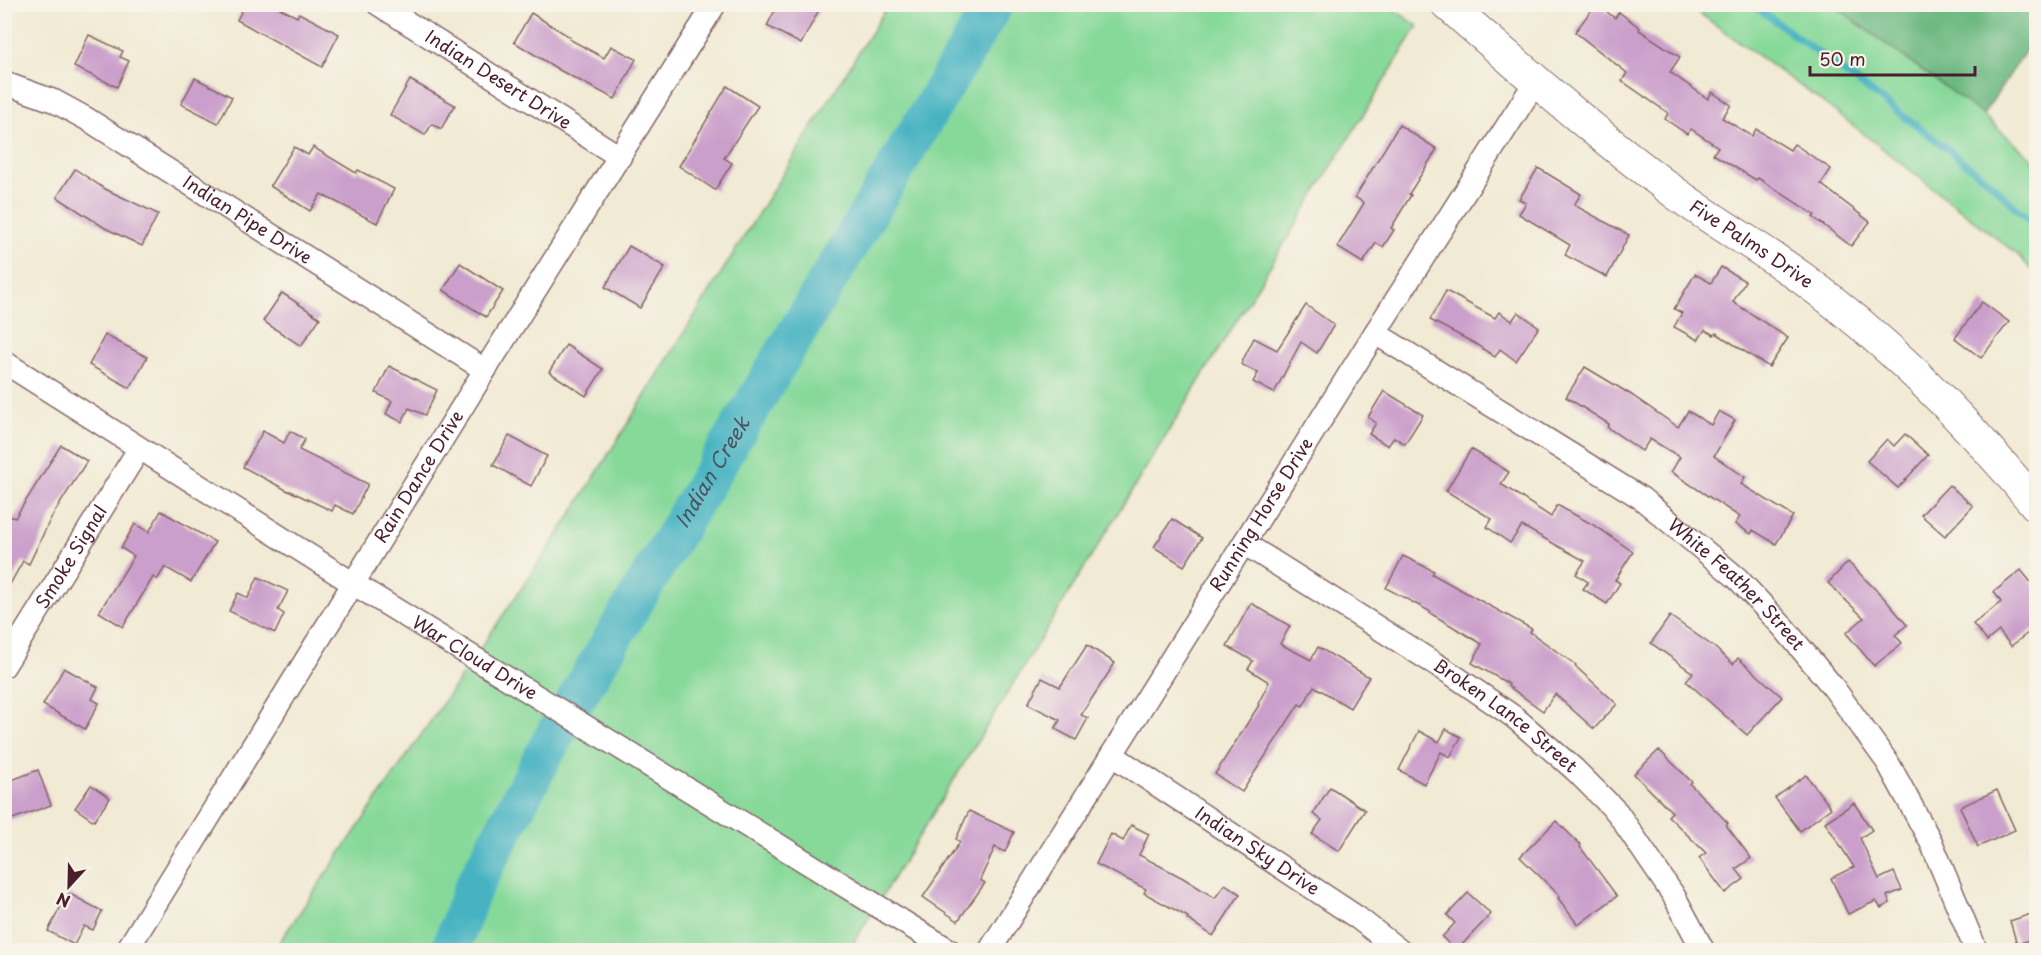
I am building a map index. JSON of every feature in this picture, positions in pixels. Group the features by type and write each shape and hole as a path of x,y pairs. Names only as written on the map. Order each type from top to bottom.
{"street":[{"name":"Indian Desert Drive","path":"378,4 620,157"},
{"name":"Rain Dance Drive","path":"128,951 485,370 715,4"},
{"name":"Five Palms Drive","path":"1448,4 1598,133 1679,195 1802,278 1893,351 1960,417 2037,505"},
{"name":"Running Horse Drive","path":"990,951 1375,333 1536,81"},
{"name":"Indian Pipe Drive","path":"4,82 54,101 87,119 485,370"},
{"name":"White Feather Street","path":"1375,333 1641,498 1737,578 1783,627 1833,687 1888,763 1931,842 1976,951"},
{"name":"War Cloud Drive","path":"4,362 479,662 949,951"},
{"name":"Smoke Signal","path":"4,666 139,449"},
{"name":"Broken Lance Street","path":"1245,544 1453,675 1514,717 1574,769 1617,812 1674,896 1703,951"},
{"name":"Indian Sky Drive","path":"1112,755 1358,918 1399,951"}],"green space":[{"path":"1386,4 1418,26 849,950 274,950 562,529 888,5"},
{"path":"1688,5 1833,5 1983,115 2036,162 2036,275 2018,255 1836,112"},
{"path":"1833,5 2036,5 2036,35 1983,115"}],"building":[{"path":"245,4 272,4 297,17 299,13 339,34 322,67 237,20"},
{"path":"778,4 822,4 801,44 767,26"},
{"path":"1596,4 1615,18 1619,12 1640,28 1639,30 1680,57 1670,72 1708,99 1712,92 1731,105 1722,118 1752,136 1756,129 1790,150 1794,144 1831,169 1821,184 1870,222 1851,246 1813,217 1815,215 1758,178 1756,180 1713,154 1718,147 1691,129 1687,134 1665,119 1668,113 1622,81 1627,73 1575,32"},
{"path":"531,13 570,37 569,39 604,58 611,46 636,59 615,99 561,71 514,42"},
{"path":"89,35 123,51 120,57 129,61 117,87 74,67"},
{"path":"195,78 232,97 218,123 181,104"},
{"path":"410,80 455,105 441,129 432,124 425,135 390,115"},
{"path":"727,86 758,106 724,158 732,163 715,190 679,166"},
{"path":"1399,125 1437,149 1409,194 1411,195 1391,228 1394,230 1383,247 1376,243 1363,263 1337,247 1364,203 1355,197"},
{"path":"294,147 308,155 313,147 356,173 358,170 394,189 377,223 321,194 310,211 270,186"},
{"path":"1538,168 1581,194 1574,205 1629,235 1607,277 1565,255 1570,245 1519,214 1526,203 1519,199"},
{"path":"75,169 105,189 158,214 142,246 105,228 57,197"},
{"path":"629,246 665,267 640,308 605,287"},
{"path":"460,263 503,291 486,317 443,290"},
{"path":"1721,267 1745,281 1733,302 1788,338 1769,367 1716,333 1714,335 1705,330 1698,340 1674,327 1682,313 1674,309 1695,274 1711,283"},
{"path":"1446,291 1495,318 1499,312 1512,321 1518,312 1539,327 1516,361 1500,349 1495,357 1430,320"},
{"path":"282,293 320,318 301,346 263,321"},
{"path":"1982,302 2009,322 1981,358 1955,338"},
{"path":"1306,305 1334,325 1317,353 1301,342 1274,393 1253,382 1258,373 1241,364 1254,338 1277,350"},
{"path":"105,335 147,357 130,388 89,365"},
{"path":"566,345 603,369 586,396 549,372"},
{"path":"389,366 437,390 425,415 409,408 402,422 386,414 392,401 376,393"},
{"path":"1585,367 1678,427 1688,411 1711,425 1719,411 1735,420 1714,456 1745,477 1741,484 1793,516 1776,544 1753,530 1751,534 1735,524 1740,517 1671,472 1680,457 1650,439 1642,451 1607,427 1609,424 1566,397"},
{"path":"1384,391 1423,415 1405,444 1394,437 1388,446 1369,434 1376,423 1368,417"},
{"path":"263,431 284,443 290,431 305,439 299,450 368,484 353,514 335,505 332,511 243,467"},
{"path":"1905,434 1928,455 1898,488 1867,461 1887,439 1894,446"},
{"path":"509,436 547,456 531,486 493,465"},
{"path":"61,445 87,461 51,518 29,564 23,561 4,595 4,514 15,518"},
{"path":"1471,449 1509,472 1501,484 1551,517 1557,505 1597,527 1633,552 1615,580 1620,583 1607,604 1583,589 1588,582 1576,574 1585,561 1522,526 1510,543 1487,527 1492,519 1446,491"},
{"path":"1949,485 1973,506 1945,536 1921,515"},
{"path":"161,511 215,542 191,582 165,567 157,580 153,577 123,627 99,612 134,556 121,548 135,524 149,532"},
{"path":"1172,519 1202,538 1184,566 1154,547"},
{"path":"1403,556 1434,571 1432,574 1532,629 1530,632 1576,665 1617,704 1594,729 1555,694 1543,711 1508,686 1509,684 1472,663 1482,644 1431,612 1386,588"},
{"path":"1848,562 1907,625 1895,635 1902,643 1874,666 1846,633 1864,618 1828,583"},
{"path":"2021,570 2037,590 2037,626 2011,646 1999,631 1987,641 1973,624 2001,602 1994,592"},
{"path":"258,577 288,591 278,610 284,614 275,633 229,611 238,593 248,598"},
{"path":"1251,603 1290,626 1280,644 1311,660 1318,647 1369,677 1350,708 1314,686 1303,706 1299,704 1242,792 1215,774 1259,705 1269,682 1248,669 1253,661 1227,646"},
{"path":"1670,616 1714,647 1733,664 1738,658 1782,697 1747,735 1686,681 1693,673 1651,643"},
{"path":"1087,645 1115,663 1081,715 1088,718 1076,740 1055,729 1060,720 1028,704 1042,678 1060,687"},
{"path":"64,668 98,687 92,699 99,703 85,729 43,705"},
{"path":"1446,729 1461,737 1450,757 1441,752 1424,784 1399,770 1419,731 1439,742"},
{"path":"1659,750 1692,782 1690,784 1728,823 1726,825 1751,858 1736,869 1744,879 1725,893 1699,858 1706,853 1668,816 1672,812 1634,774"},
{"path":"38,770 51,805 4,822 4,783"},
{"path":"1806,775 1831,808 1800,831 1775,798"},
{"path":"91,785 110,798 94,821 75,808"},
{"path":"1330,787 1365,810 1339,851 1312,834 1322,820 1313,814"},
{"path":"1997,790 2015,830 1978,847 1960,807"},
{"path":"1854,803 1872,830 1860,838 1879,879 1894,872 1902,890 1887,896 1890,903 1881,908 1876,901 1848,914 1831,878 1854,867 1825,822"},
{"path":"969,811 1014,832 1005,852 995,847 980,880 985,883 958,921 923,897 960,842 956,839"},
{"path":"1556,821 1581,845 1580,847 1617,896 1578,925 1558,898 1560,896 1520,857"},
{"path":"1131,825 1149,834 1139,855 1215,898 1225,884 1240,894 1213,936 1187,919 1188,917 1144,893 1146,889 1096,864 1111,834 1123,841"},
{"path":"68,893 102,911 93,930 84,926 74,945 48,931"},
{"path":"1468,893 1491,914 1456,951 1442,937 1455,923 1447,915"},
{"path":"2037,912 2037,938 2017,944 2010,921"}],"waterway":[{"name":"Indian Creek","path":"450,950 472,890 555,734 994,4"},
{"path":"1752,4 1932,137 1993,185 2036,227"}]}
